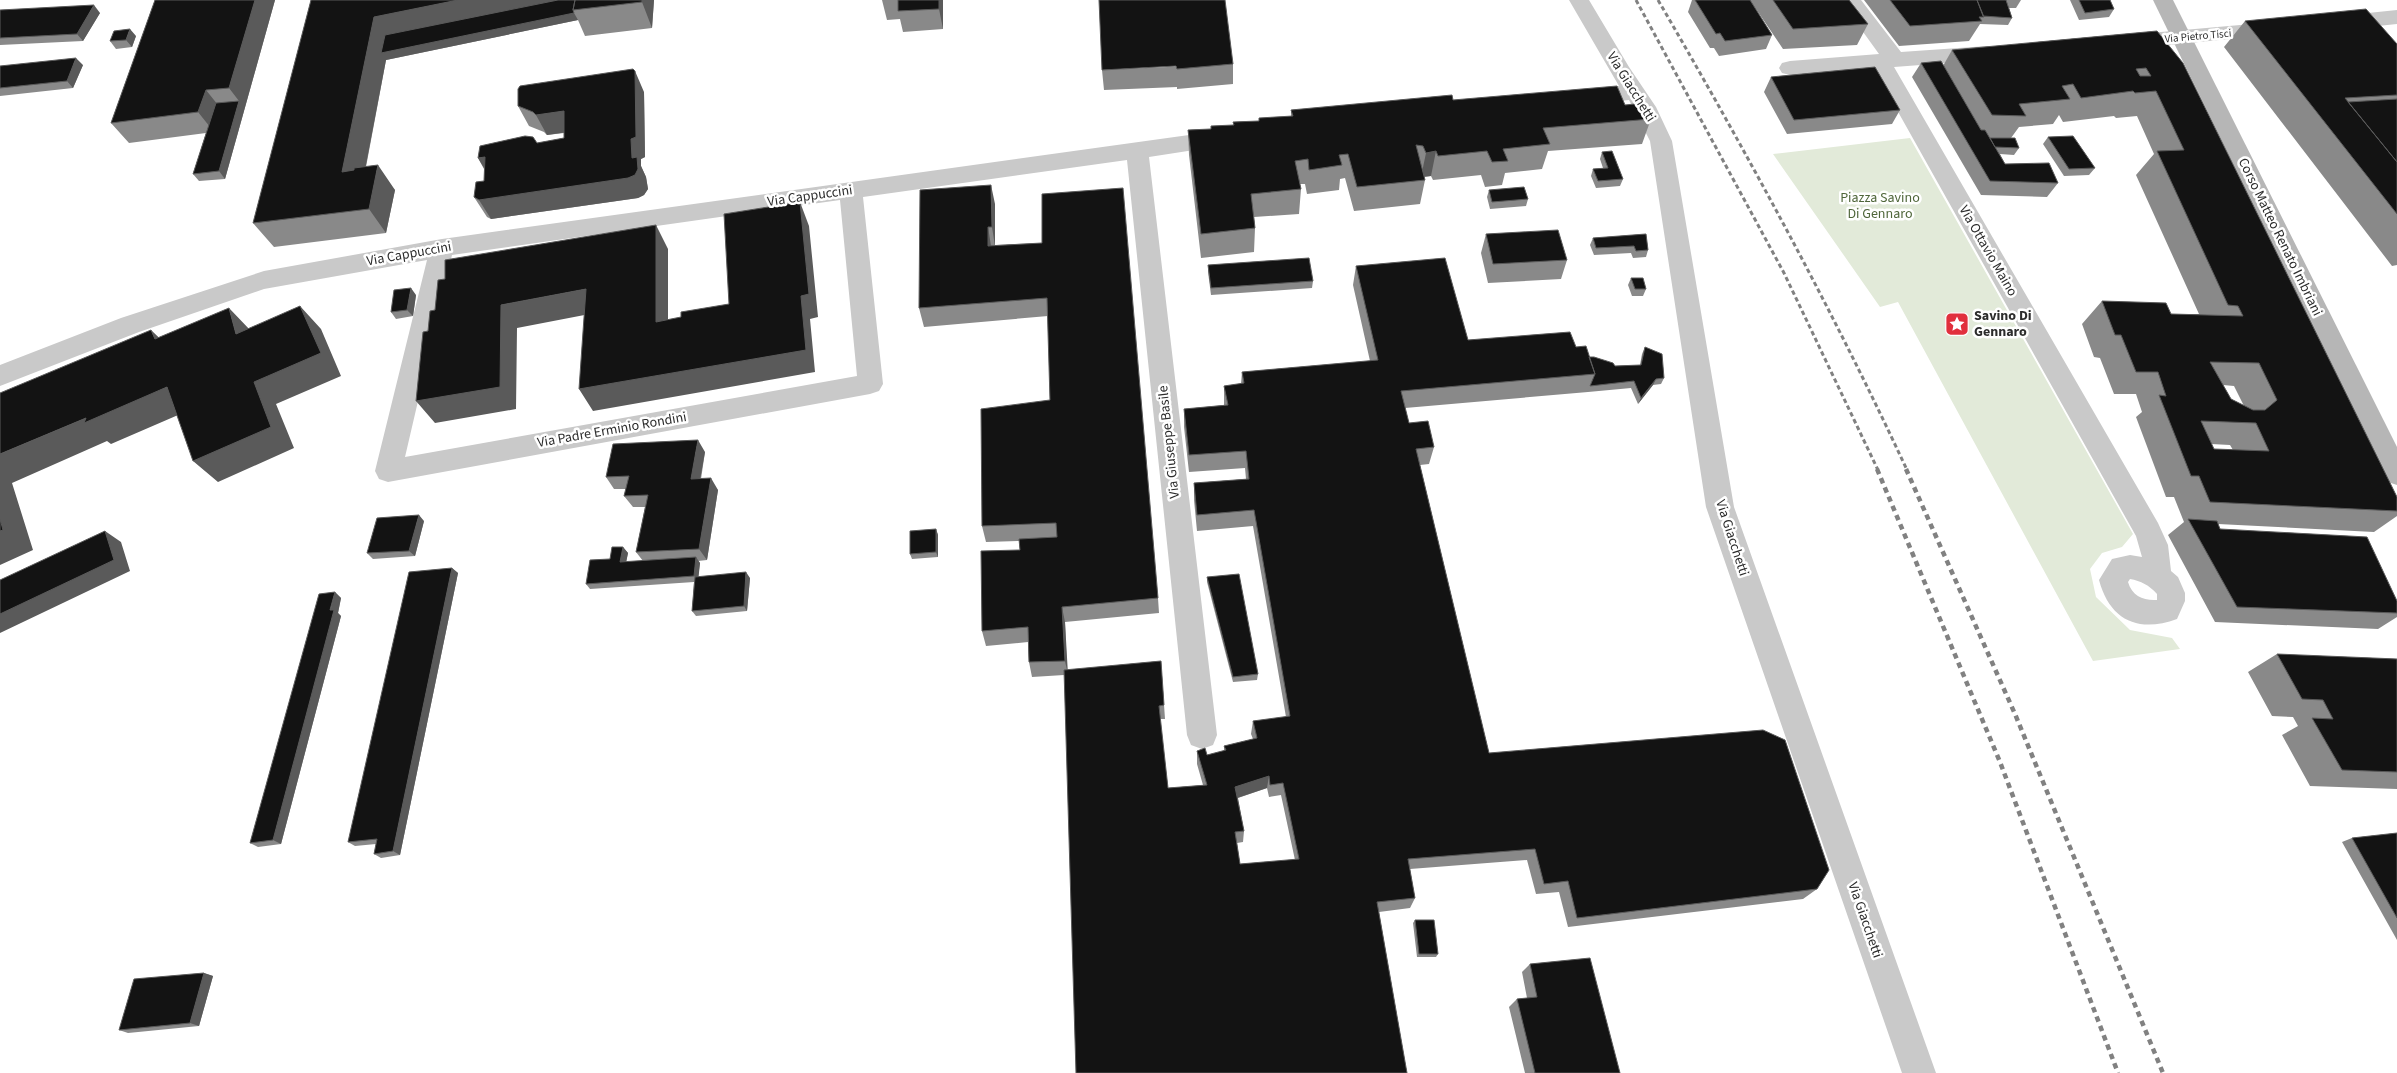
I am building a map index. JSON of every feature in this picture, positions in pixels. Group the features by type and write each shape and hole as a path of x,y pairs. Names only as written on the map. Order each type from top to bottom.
{"street":[{"name":"Via Giacchetti","path":"1579,0 1620,71 1636,92 1655,124 1661,141 1720,507 1918,1073"},
{"name":"Via Ottavio Maino","path":"1850,0 1887,61 2148,531 2154,545 2158,576"},
{"name":"Corso Matteo Renato Imbriani","path":"2163,0 2397,474"},
{"path":"2318,24 2397,17"},
{"name":"Via Pietro Tisci","path":"2112,43 2289,27"},
{"path":"1790,68 2003,52"},
{"path":"1557,100 1636,92"},
{"name":"Via Cappuccini","path":"0,376 130,325 264,280 442,248 1244,135"},
{"name":"Via Giuseppe Basile","path":"1137,150 1202,735"},
{"name":"Via Padre Erminio Rondini","path":"442,248 388,471 870,384 851,190"}],"green space":[{"name":"Piazza Savino Di Gennaro","path":"1910,138 2133,534 2122,547 2102,553 2090,569 2096,597 2130,630 2172,638 2180,649 2093,661 1898,302 1880,307 1773,154"}],"building":[{"path":"155,0 255,0 229,88 206,90 198,112 111,123"},
{"path":"311,0 458,0 374,17 342,172 354,170 354,168 378,165 369,209 253,223"},
{"path":"558,0 575,0 574,13 381,53 385,35"},
{"path":"575,0 642,0 642,2 573,10"},
{"path":"898,0 939,0 939,9 898,11"},
{"path":"1099,0 1225,0 1233,64 1177,69 1176,66 1102,70"},
{"path":"1695,0 1750,0 1772,35 1725,41 1720,33 1716,34"},
{"path":"1773,0 1849,0 1868,24 1793,29"},
{"path":"1890,0 1977,0 1984,17 1979,17 1982,21 1910,26"},
{"path":"1977,0 2006,0 2012,18 1983,16"},
{"path":"2079,0 2110,0 2114,9 2085,13"},
{"path":"94,5 77,34 0,38 0,10"},
{"path":"2366,9 2397,44 2397,95 2345,98 2397,162 2397,214 2245,21"},
{"path":"130,29 126,40 110,41 114,31"},
{"path":"2157,31 2183,63 2397,497 2397,511 2210,502 2199,476 2191,476 2159,395 2166,396 2158,372 2136,372 2121,335 2115,335 2102,301 2166,303 2171,314 2243,316 2238,306 2228,305 2157,151 2184,150 2156,91 2135,93 2133,91 2081,98 2073,84 2062,86 2070,99 2019,104 2026,116 1992,115 1952,50","holes":["2146,68 2151,76 2140,76 2136,69","2210,362 2259,363 2277,400 2265,410 2253,410 2231,399","2201,421 2256,423 2269,451 2214,449"]},
{"path":"76,58 67,81 0,88 0,66"},
{"path":"1941,61 1981,130 1985,130 2005,164 2049,163 2058,183 1990,181 1921,63"},
{"path":"1875,67 1900,110 1794,120 1771,77"},
{"path":"633,69 635,71 636,137 631,139 632,158 637,157 638,169 635,175 628,178 479,200 474,197 476,182 484,181 485,157 478,158 480,146 525,136 533,137 537,143 564,138 564,111 536,115 518,106 518,89 520,86"},
{"path":"1617,86 1625,105 1644,103 1651,119 1543,128 1550,144 1503,149 1508,161 1492,162 1487,151 1438,156 1436,151 1426,153 1423,146 1416,145 1425,180 1357,187 1348,154 1339,155 1342,165 1309,170 1308,159 1295,161 1301,189 1251,194 1255,228 1201,234 1188,130 1234,125 1233,122 1259,121 1259,118 1293,116 1291,110 1452,95 1453,100"},
{"path":"2397,99 2397,162 2348,102"},
{"path":"239,101 219,171 193,174 216,103"},
{"path":"2073,136 2095,168 2069,169 2048,137"},
{"path":"1990,138 2015,138 2019,148 1995,147"},
{"path":"1612,151 1623,179 1598,181 1593,169 1608,168 1602,152"},
{"path":"991,185 992,227 988,227 988,246 1042,243 1042,194 1123,188 1158,598 1062,607 1065,661 1029,662 1028,627 982,631 981,551 1020,550 1019,539 1057,537 1056,523 982,526 981,409 1050,400 1047,298 919,308 920,190"},
{"path":"1524,187 1528,199 1492,202 1489,190"},
{"path":"800,202 809,294 801,296 806,350 579,389 586,289 501,305 500,387 416,401 423,332 428,331 430,311 435,310 438,280 445,279 445,260 656,225 656,322 681,317 681,312 729,304 724,214"},
{"path":"1558,230 1567,260 1493,264 1486,234"},
{"path":"1646,234 1648,250 1636,251 1634,246 1596,248 1593,238"},
{"path":"1309,258 1313,281 1211,288 1208,265"},
{"path":"1445,258 1468,340 1570,332 1576,347 1586,346 1595,374 1401,391 1409,423 1428,421 1434,447 1416,449 1489,753 1763,730 1785,740 1829,870 1817,889 1577,918 1568,881 1544,884 1535,849 1408,859 1415,898 1377,902 1407,1073 1076,1073 1064,670 1161,661 1164,705 1159,706 1168,788 1207,785 1197,751 1205,748 1207,755 1226,750 1224,746 1257,738 1253,721 1290,716 1254,510 1197,515 1194,483 1249,479 1246,451 1189,455 1184,409 1228,405 1224,386 1244,383 1242,372 1378,360 1356,266","holes":["1269,776 1270,785 1283,783 1299,859 1240,864 1235,832 1244,831 1235,787"]},
{"path":"1631,278 1643,278 1646,289 1635,289"},
{"path":"411,288 407,310 391,312 394,290"},
{"path":"300,306 321,353 254,382 271,427 193,461 167,387 84,423 86,418 0,454 0,393 151,330 155,339 229,308 236,334"},
{"path":"1645,347 1662,354 1664,378 1656,379 1641,398 1634,381 1590,386 1595,374 1589,357 1613,363 1615,366 1641,365"},
{"path":"698,440 691,479 711,478 699,549 636,552 648,495 624,496 629,476 606,477 613,444"},
{"path":"419,515 409,551 367,553 377,518"},
{"path":"0,519 3,530 0,531"},
{"path":"2188,519 2217,521 2220,529 2367,537 2397,601 2397,613 2237,607"},
{"path":"936,529 936,552 910,554 910,531"},
{"path":"105,531 114,560 0,614 0,580"},
{"path":"612,547 623,547 620,562 696,557 694,576 586,584 590,560 610,559"},
{"path":"452,568 393,851 374,854 377,839 348,842 409,572"},
{"path":"746,572 744,606 692,611 695,577"},
{"path":"1239,574 1258,674 1233,677 1207,577"},
{"path":"335,592 330,610 334,610 273,840 250,843 319,594"},
{"path":"2277,654 2397,659 2397,772 2342,770 2312,718 2333,719 2323,700 2302,699"},
{"path":"2397,833 2397,918 2352,838"},
{"path":"1415,920 1434,920 1438,954 1419,954"},
{"path":"1590,958 1620,1073 1535,1073 1517,999 1537,997 1530,964"},
{"path":"204,973 190,1023 119,1030 134,979"}],"railway":[{"path":"1636,0 1784,273 1878,470"},
{"path":"1658,0 1788,232 1849,350 1907,470"},
{"path":"1877,469 2000,762 2118,1073"},
{"path":"1906,469 2015,714 2163,1073"}],"place":[{"name":"Savino Di Gennaro","path":"1957,324"}]}
